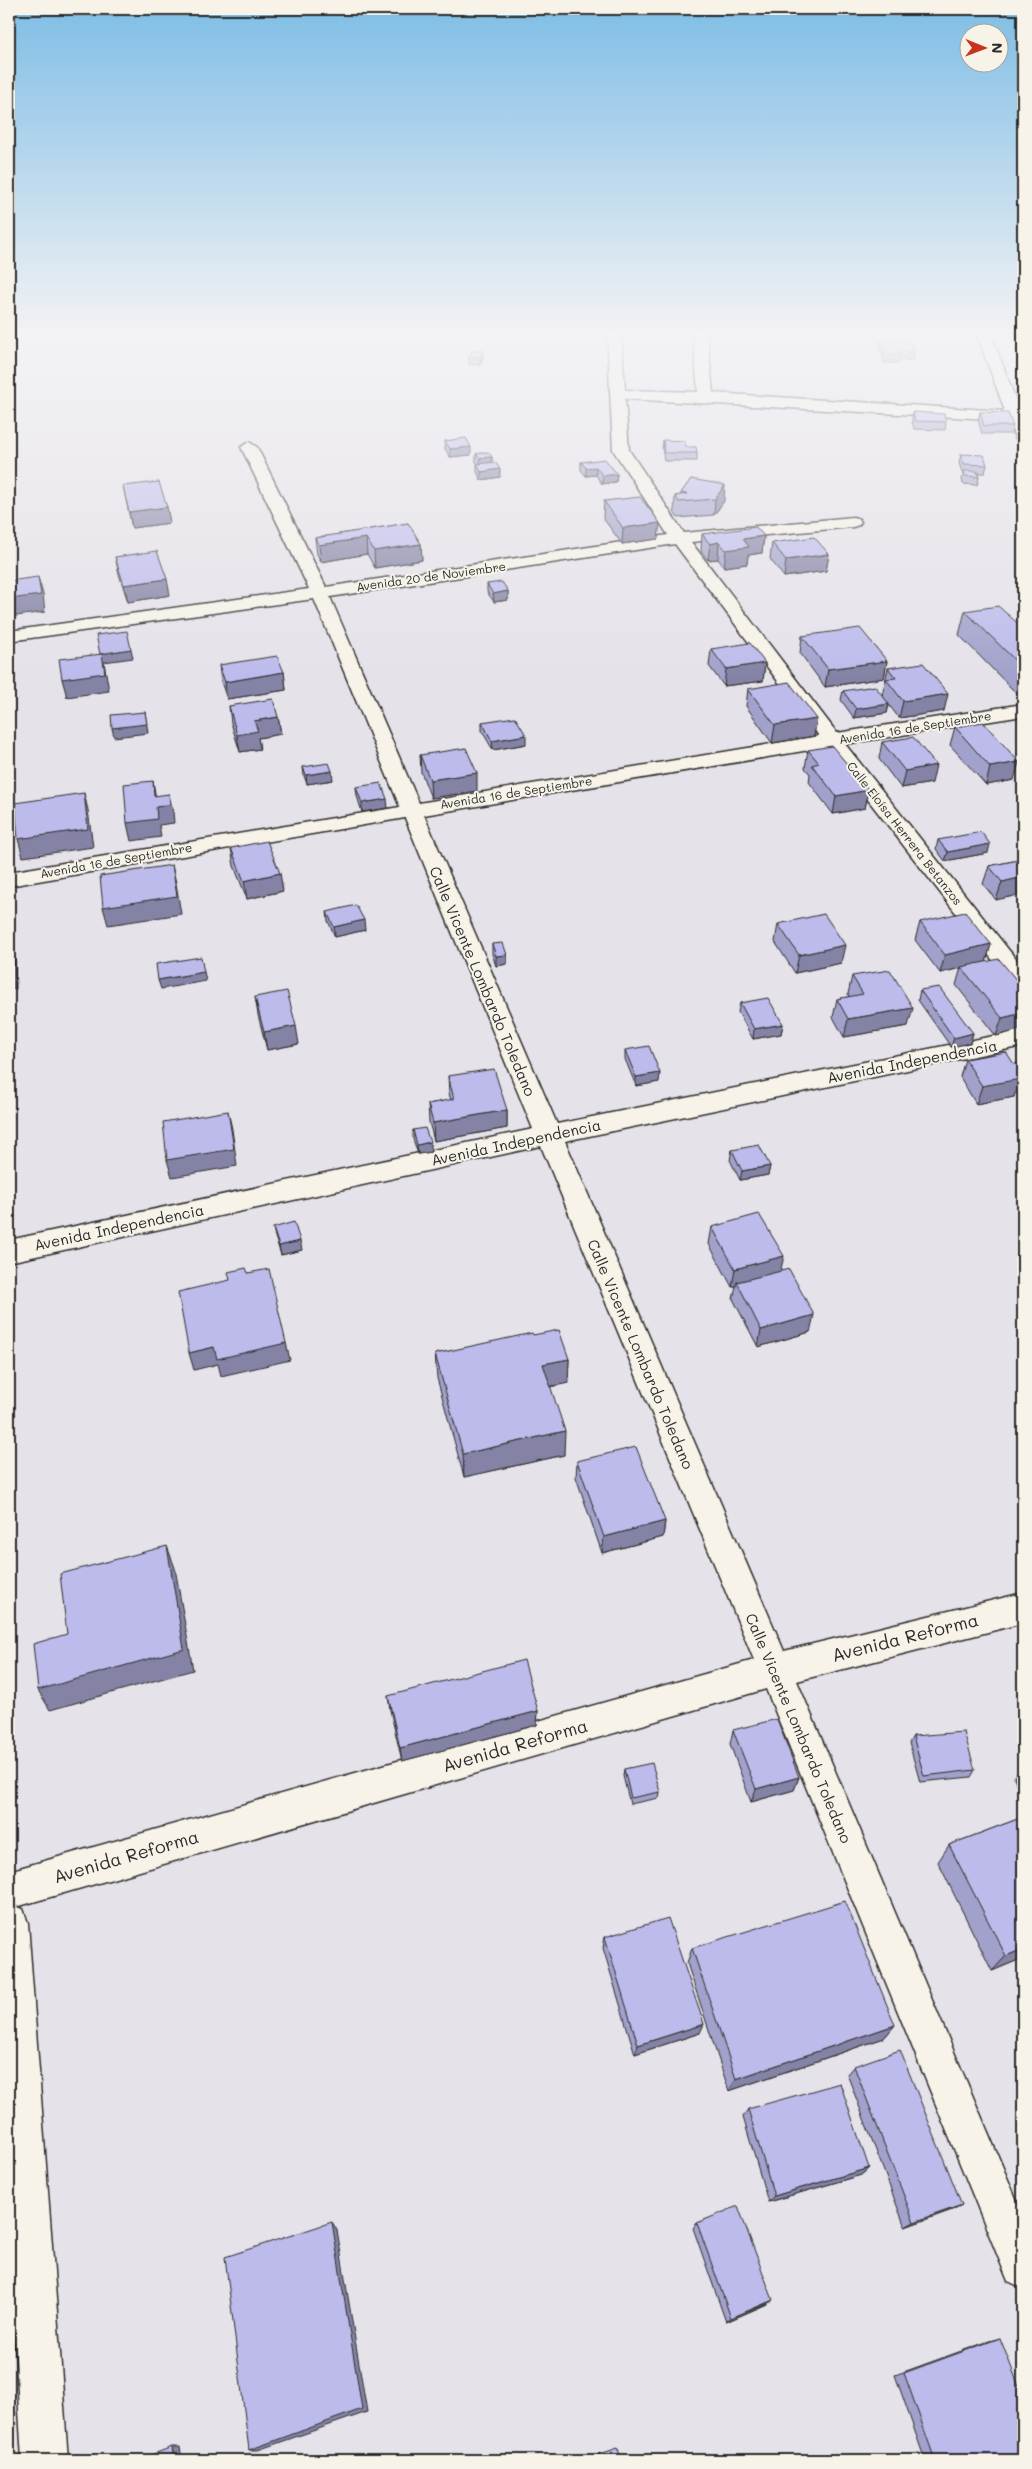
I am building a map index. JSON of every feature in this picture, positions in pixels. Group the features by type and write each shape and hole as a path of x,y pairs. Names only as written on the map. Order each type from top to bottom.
{"street":[{"name":"Calle Eloísa Herrera Betanzos","path":"621,446 621,450 679,538 832,740 1023,984"},
{"name":"Calle Vicente Lombardo Toledano","path":"249,447 320,593 410,810 775,1670 1023,2266"},
{"name":"Avenida 20 de Noviembre","path":"9,636 320,593 679,538 854,522"},
{"name":"Avenida 16 de Septiembre","path":"9,879 410,810 1023,710"},
{"name":"Avenida Independencia","path":"9,1251 549,1135 1023,1038"},
{"name":"Avenida Reforma","path":"9,1890 775,1670 1023,1608"},
{"path":"9,1923 45,2460"}],"building":[{"path":"448,446 471,447 450,449"},
{"path":"663,446 696,447 697,453 664,453"},
{"path":"488,452 492,457 480,458 476,454"},
{"path":"961,454 984,455 987,465 964,464"},
{"path":"605,459 617,474 603,476 596,467 586,468 581,462"},
{"path":"495,462 500,469 481,472 477,464"},
{"path":"964,471 977,471 979,477 965,476"},
{"path":"691,479 725,485 715,499 679,502 675,496 687,494 681,493"},
{"path":"159,482 167,507 129,512 123,486"},
{"path":"640,497 660,523 623,528 604,501"},
{"path":"408,523 421,544 374,551 366,538 319,545 315,538"},
{"path":"756,527 764,536 743,539 749,547 726,550 719,542 710,544 702,534"},
{"path":"814,537 829,554 786,560 772,543"},
{"path":"157,551 167,579 124,585 115,557"},
{"path":"38,577 41,595 9,599 9,581"},
{"path":"502,582 508,591 493,594 487,584"},
{"path":"998,606 1023,628 1023,668 965,611"},
{"path":"860,628 887,661 828,669 802,636"},
{"path":"127,631 131,649 100,654 96,635"},
{"path":"750,643 765,663 726,669 711,649"},
{"path":"102,654 105,673 62,679 59,659"},
{"path":"277,656 284,672 225,682 219,665"},
{"path":"923,663 948,694 903,701 886,679 896,678 888,668"},
{"path":"789,682 817,719 775,725 748,689"},
{"path":"875,686 889,704 856,709 843,691"},
{"path":"273,699 278,717 254,721 258,731 237,735 229,706"},
{"path":"145,712 147,724 112,728 111,715"},
{"path":"515,717 526,735 492,741 482,722"},
{"path":"983,722 1019,762 990,767 955,727"},
{"path":"913,737 936,765 905,771 882,742"},
{"path":"832,746 869,790 836,796 812,765 819,763 808,750"},
{"path":"466,748 477,773 430,780 420,755"},
{"path":"329,763 332,771 306,775 303,767"},
{"path":"153,781 154,796 169,794 170,805 156,807 157,819 127,823 124,784"},
{"path":"381,783 387,799 362,803 356,787"},
{"path":"84,793 88,829 18,839 15,803"},
{"path":"981,832 990,844 948,852 938,840"},
{"path":"267,841 280,873 244,881 231,848"},
{"path":"1023,859 1023,877 1002,882 989,866"},
{"path":"172,865 177,896 103,907 100,876"},
{"path":"356,905 364,920 334,927 327,912"},
{"path":"965,912 991,944 945,955 920,922"},
{"path":"824,914 845,945 799,955 778,924"},
{"path":"503,943 507,955 496,956 492,944"},
{"path":"201,957 204,972 158,980 156,964"},
{"path":"999,959 1023,988 1023,1013 1002,1018 961,967"},
{"path":"890,970 913,1008 848,1019 837,999 863,994 852,976"},
{"path":"939,987 973,1033 954,1038 920,990"},
{"path":"287,991 296,1026 264,1032 255,997"},
{"path":"768,998 783,1024 754,1029 740,1003"},
{"path":"649,1046 660,1073 636,1077 625,1050"},
{"path":"1006,1052 1014,1064 1023,1062 1023,1075 1018,1076 1020,1079 982,1086 965,1059"},
{"path":"494,1069 507,1110 433,1123 428,1104 454,1099 448,1076"},
{"path":"228,1111 234,1149 167,1160 163,1122"},
{"path":"425,1128 430,1142 417,1145 413,1130"},
{"path":"759,1145 770,1166 742,1171 732,1150"},
{"path":"759,1214 784,1256 735,1269 712,1227"},
{"path":"294,1222 300,1241 279,1246 273,1228"},
{"path":"246,1268 248,1273 269,1269 286,1343 217,1359 214,1347 189,1353 178,1292 230,1280 228,1272"},
{"path":"789,1269 814,1315 761,1330 737,1282"},
{"path":"559,1330 569,1359 543,1364 565,1431 463,1454 435,1354 532,1333 533,1335"},
{"path":"636,1447 665,1521 604,1537 577,1461"},
{"path":"167,1546 184,1649 38,1690 33,1644 67,1634 60,1574"},
{"path":"524,1660 538,1711 400,1748 388,1696"},
{"path":"777,1719 799,1777 756,1789 733,1730"},
{"path":"964,1732 975,1770 924,1776 913,1736"},
{"path":"652,1763 660,1792 631,1798 624,1769"},
{"path":"1023,1817 1023,1949 1006,1956 949,1845"},
{"path":"845,1901 895,2025 736,2079 692,1948"},
{"path":"668,1918 704,2024 638,2045 605,1937"},
{"path":"900,2050 962,2205 914,2222 854,2066"},
{"path":"840,2083 869,2168 774,2196 748,2109"},
{"path":"738,2206 773,2300 731,2318 697,2223"},
{"path":"332,2222 362,2409 249,2450 225,2257"},
{"path":"1000,2338 1023,2397 1023,2452 1003,2460 935,2460 904,2373"},
{"path":"172,2447 174,2460 138,2460"},
{"path":"618,2448 621,2460 582,2460"}]}
